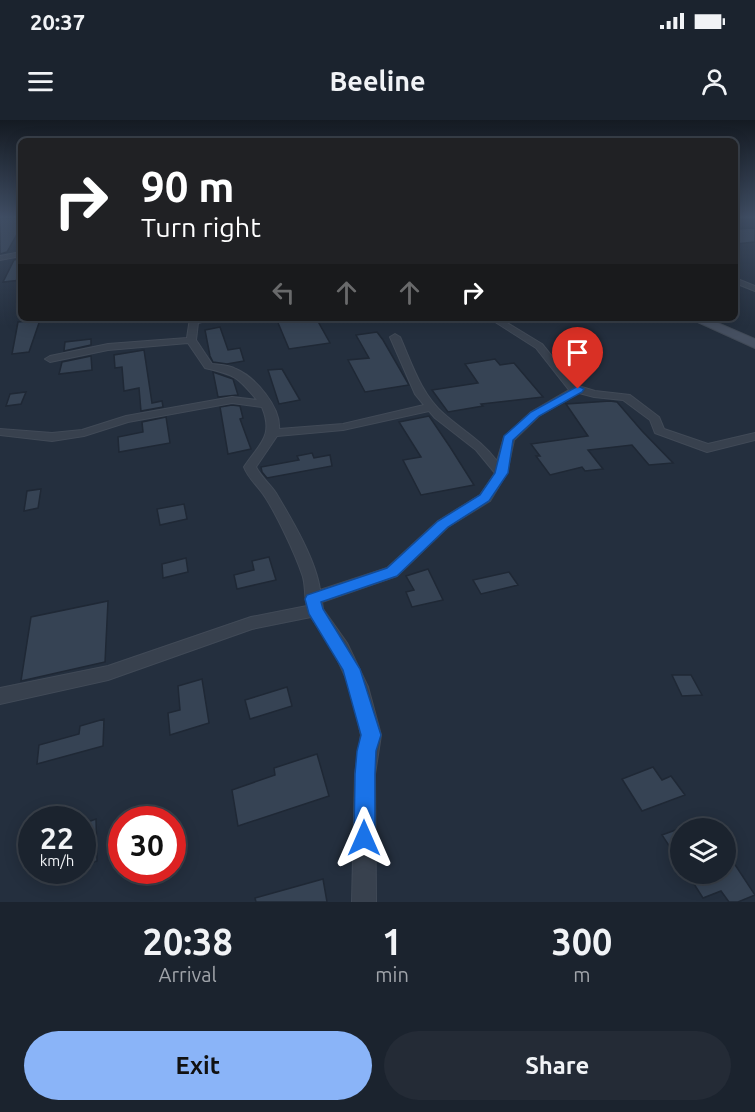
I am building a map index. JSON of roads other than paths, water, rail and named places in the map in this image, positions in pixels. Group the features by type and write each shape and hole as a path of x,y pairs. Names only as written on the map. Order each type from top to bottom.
{"main road":[{"path":"702,321 755,344"}],"street":[{"path":"0,258 17,252"},
{"path":"738,282 755,290"},
{"path":"194,321 191,340 209,366 237,372 266,404 274,422 273,433 250,467 254,476 269,493 311,576 314,604 351,669 371,735 366,751 365,774 364,902"},
{"path":"498,321 539,346 571,387 594,394 626,397 655,419 659,431 707,448 755,436"},
{"path":"395,337 420,394 431,407 480,447 501,473"},
{"path":"50,359 108,347 191,340"},
{"path":"0,696 108,673 251,623 314,604 392,572 443,524 485,498 501,473 508,439 535,414 578,389"},
{"path":"0,432 52,437 84,433 126,419 232,400 266,404"},
{"path":"273,433 343,427 431,407"}]}
